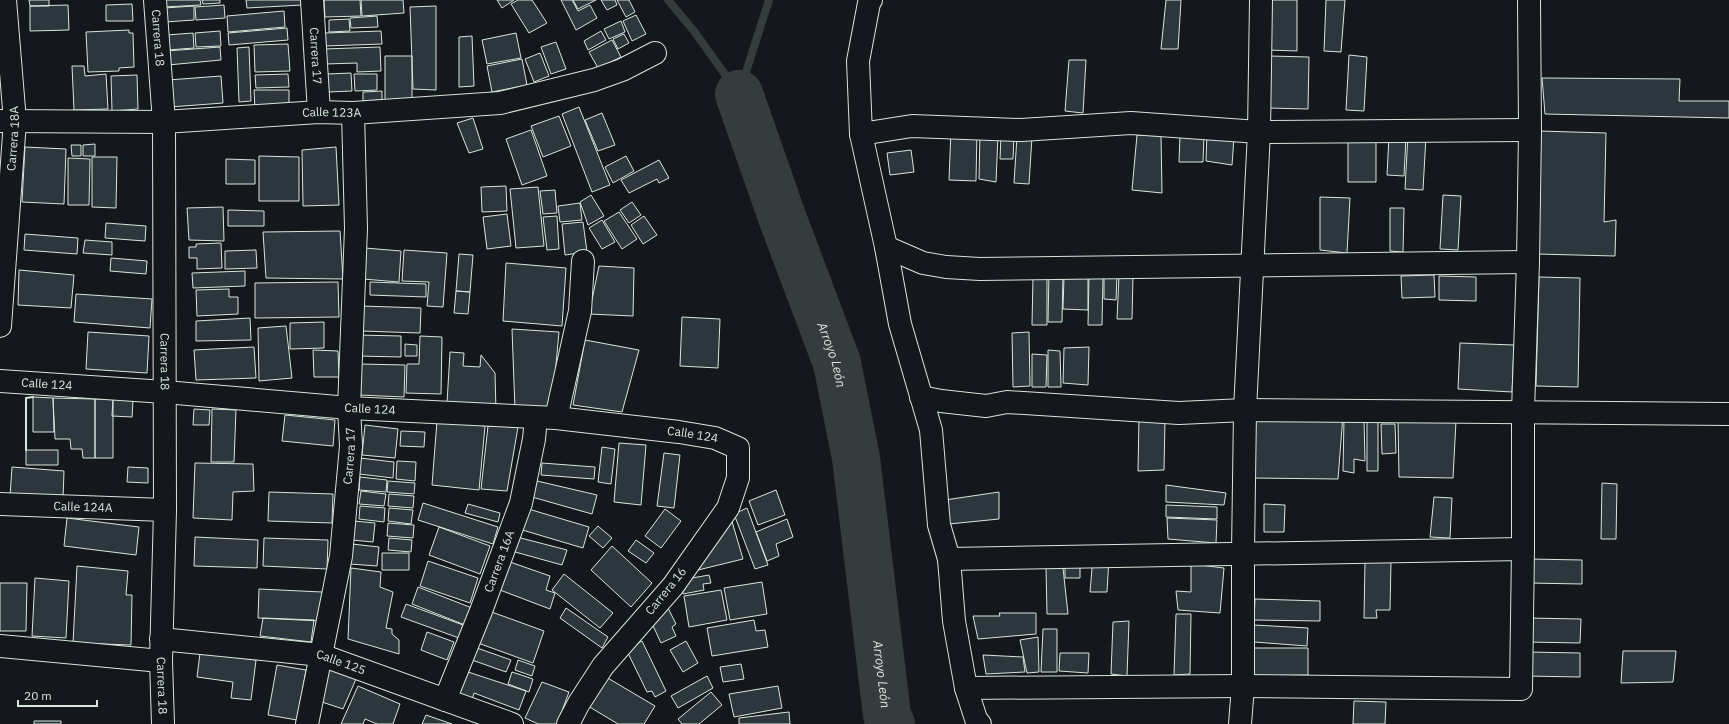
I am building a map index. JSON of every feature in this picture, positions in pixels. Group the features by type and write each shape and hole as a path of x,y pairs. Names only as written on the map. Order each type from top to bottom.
{"street":[{"name":"Carrera 18A","path":"0,326 8,121 5,0"},
{"name":"Carrera 18","path":"155,0 164,122 165,510 160,661 163,724"},
{"name":"Carrera 17","path":"312,0 319,112"},
{"path":"870,0 858,60 861,134 886,247 900,324 931,430 939,525 949,559 954,621 966,688 976,719 980,724"},
{"path":"1240,724 1243,686 1242,553 1245,410 1259,132 1261,0"},
{"path":"966,688 1243,686 1521,689 1523,411 1528,262 1530,130 1529,0"},
{"name":"Calle 123A","path":"8,121 164,122 319,112 353,113 500,103 594,80 622,70 654,53"},
{"name":"Carrera 17","path":"307,724 341,556 350,446 348,408 356,228 353,113"},
{"path":"861,134 912,126 1021,130 1131,123 1259,132 1530,130"},
{"path":"886,247 923,263 946,267 980,269 1528,262"},
{"name":"Carrera 16A","path":"446,700 521,503 534,439 546,418 580,311 583,261"},
{"name":"Calle 124","path":"0,381 165,392 348,408 546,418 679,432 715,438 738,448"},
{"path":"921,397 941,401 986,406 1007,402 1179,413 1245,410 1523,411 1729,414"},
{"name":"Carrera 16","path":"568,724 578,703 603,666 673,586 728,508 738,478 738,448"},
{"name":"Calle 124A","path":"0,504 165,510"},
{"path":"949,559 1523,549"},
{"name":"Calle 125","path":"161,639 321,656 512,724"},
{"path":"0,646 160,661"}],"building":[{"path":"29,0 49,0 49,6 30,6"},
{"path":"164,0 200,0 201,5 164,7"},
{"path":"202,0 220,0 220,3 203,4"},
{"path":"246,0 302,0 302,5 247,8"},
{"path":"324,0 360,0 361,16 325,17"},
{"path":"361,0 403,0 404,13 362,16"},
{"path":"497,0 514,0 502,8"},
{"path":"518,0 532,0 547,23 529,33 511,4"},
{"path":"561,0 572,0 578,11 590,5 597,18 576,30"},
{"path":"573,0 596,0 578,9"},
{"path":"601,0 615,0 617,5 607,10"},
{"path":"617,0 629,0 635,12 626,17"},
{"path":"1166,0 1181,0 1178,49 1161,49"},
{"path":"1269,0 1297,0 1297,51 1268,50"},
{"path":"1326,0 1345,0 1341,52 1324,51"},
{"path":"132,4 133,21 106,21 106,5"},
{"path":"68,5 69,30 30,31 30,6"},
{"path":"224,5 225,18 196,20 195,7"},
{"path":"194,6 194,20 165,22 164,8"},
{"path":"436,6 436,90 413,89 410,7"},
{"path":"284,11 285,27 228,32 227,16"},
{"path":"636,15 646,34 632,41 623,21"},
{"path":"377,16 378,27 351,28 350,18"},
{"path":"349,19 350,31 329,32 329,20"},
{"path":"621,21 625,32 609,39 604,29"},
{"path":"287,28 288,40 229,45 228,33"},
{"path":"129,30 129,33 133,33 134,67 119,68 119,71 88,72 86,32"},
{"path":"220,31 221,46 196,47 195,33"},
{"path":"381,31 382,44 325,46 325,33"},
{"path":"601,31 606,40 588,50 584,41"},
{"path":"193,33 194,48 168,50 167,35"},
{"path":"516,33 521,58 487,64 482,40"},
{"path":"624,34 629,43 618,49 613,39"},
{"path":"472,36 474,86 459,87 459,37"},
{"path":"612,40 621,57 598,68 589,52"},
{"path":"556,42 566,69 551,74 541,47"},
{"path":"288,44 290,71 255,72 254,45"},
{"path":"220,47 221,60 168,65 166,51"},
{"path":"249,47 251,101 239,102 237,48"},
{"path":"380,47 381,71 357,72 357,63 325,64 324,49"},
{"path":"540,53 549,76 534,82 525,59"},
{"path":"1349,55 1367,57 1364,111 1346,110"},
{"path":"385,56 412,56 412,101 385,101"},
{"path":"1269,56 1309,57 1308,109 1268,108"},
{"path":"522,59 527,85 492,92 487,66"},
{"path":"1069,60 1086,60 1083,113 1065,111"},
{"path":"72,66 84,66 85,76 106,74 108,109 74,110"},
{"path":"351,73 352,91 328,92 327,74"},
{"path":"288,74 289,87 256,88 255,75"},
{"path":"354,74 377,74 377,90 355,91"},
{"path":"137,75 138,109 112,111 111,76"},
{"path":"221,76 223,103 170,107 168,80"},
{"path":"1542,78 1680,79 1679,101 1729,101 1729,118 1545,114"},
{"path":"254,90 289,90 289,107 255,109"},
{"path":"382,91 382,100 363,101 363,92"},
{"path":"579,107 610,185 592,192 562,114"},
{"path":"602,113 615,145 598,151 585,120"},
{"path":"559,116 571,146 543,157 531,126"},
{"path":"473,118 483,149 469,153 457,123"},
{"path":"951,129 977,130 976,181 949,180"},
{"path":"531,130 547,176 522,185 506,139"},
{"path":"1539,131 1606,133 1604,222 1616,220 1615,256 1537,254"},
{"path":"1207,133 1234,137 1232,165 1206,161"},
{"path":"980,134 998,135 996,182 979,179"},
{"path":"1408,134 1426,136 1423,190 1405,189"},
{"path":"1001,135 1014,136 1013,159 1000,159"},
{"path":"1137,135 1161,136 1162,193 1132,190"},
{"path":"1180,135 1204,136 1203,162 1179,162"},
{"path":"1017,136 1032,137 1029,184 1014,183"},
{"path":"1348,136 1376,136 1376,182 1348,182"},
{"path":"1389,136 1406,137 1404,176 1387,175"},
{"path":"95,144 95,156 83,156 83,145"},
{"path":"71,145 81,145 81,156 72,156"},
{"path":"25,147 66,149 64,204 22,202"},
{"path":"336,147 339,205 303,206 302,150"},
{"path":"911,150 914,172 890,175 887,153"},
{"path":"259,156 299,157 299,201 259,201"},
{"path":"626,156 634,171 613,183 605,167"},
{"path":"92,157 117,157 116,208 92,207"},
{"path":"68,158 90,159 89,205 68,205"},
{"path":"226,159 255,160 255,184 226,184"},
{"path":"659,160 669,178 659,183 657,179 629,193 621,180"},
{"path":"506,186 507,211 482,212 481,187"},
{"path":"538,187 544,246 516,248 510,189"},
{"path":"555,190 557,213 543,214 540,191"},
{"path":"591,195 604,216 588,225 580,202"},
{"path":"1443,195 1461,196 1458,250 1440,249"},
{"path":"1320,197 1350,198 1347,253 1320,250"},
{"path":"632,202 641,215 629,223 620,210"},
{"path":"580,203 582,220 560,222 558,206"},
{"path":"223,207 224,241 189,240 187,208"},
{"path":"1390,208 1404,208 1403,252 1390,251"},
{"path":"228,210 264,211 264,226 228,226"},
{"path":"619,212 637,239 622,249 604,221"},
{"path":"507,214 511,246 487,249 483,217"},
{"path":"557,216 559,249 547,250 543,217"},
{"path":"644,216 657,235 643,244 631,225"},
{"path":"602,220 615,242 602,249 589,228"},
{"path":"583,222 587,252 565,255 562,224"},
{"path":"106,223 146,226 145,241 105,238"},
{"path":"340,231 343,279 266,278 263,232"},
{"path":"25,234 78,238 77,254 24,250"},
{"path":"85,240 112,242 112,255 83,253"},
{"path":"221,243 222,268 197,269 197,258 189,258 189,247 196,247 196,244"},
{"path":"365,248 401,251 399,282 363,279"},
{"path":"256,250 257,268 225,269 225,251"},
{"path":"404,250 447,253 443,307 427,306 429,282 402,281"},
{"path":"459,254 473,255 470,292 456,291"},
{"path":"111,258 147,261 146,274 110,271"},
{"path":"506,263 566,268 562,326 503,321"},
{"path":"599,266 634,268 633,316 589,314"},
{"path":"19,270 74,275 71,308 18,305"},
{"path":"245,271 245,286 193,288 192,273"},
{"path":"1049,272 1063,273 1062,322 1048,322"},
{"path":"1104,275 1117,275 1116,300 1104,299"},
{"path":"1434,275 1435,297 1402,298 1401,276"},
{"path":"1033,276 1047,276 1047,325 1032,325"},
{"path":"1064,276 1088,277 1088,310 1063,309"},
{"path":"1089,276 1103,276 1102,325 1088,325"},
{"path":"1119,276 1133,276 1132,319 1117,319"},
{"path":"1439,276 1476,277 1476,301 1439,300"},
{"path":"1539,277 1580,278 1578,387 1536,386"},
{"path":"338,282 339,317 255,318 255,283"},
{"path":"370,282 426,284 426,297 370,295"},
{"path":"229,289 229,297 238,297 238,314 197,316 196,290"},
{"path":"456,291 470,292 468,314 454,313"},
{"path":"76,294 152,299 150,328 74,322"},
{"path":"362,306 421,308 420,333 361,331"},
{"path":"682,317 720,319 718,368 680,366"},
{"path":"250,318 251,340 196,341 196,321"},
{"path":"324,322 324,348 290,349 290,323"},
{"path":"286,326 292,378 259,381 258,328"},
{"path":"512,329 559,332 552,407 515,410"},
{"path":"88,332 149,336 147,373 86,369"},
{"path":"1029,332 1030,386 1013,387 1012,333"},
{"path":"358,335 401,336 401,357 358,356"},
{"path":"420,336 442,337 441,394 406,393 407,364 419,364"},
{"path":"585,340 639,350 622,412 573,405"},
{"path":"1460,343 1514,345 1512,392 1458,389"},
{"path":"405,344 417,345 417,356 405,356"},
{"path":"254,347 256,378 196,380 194,350"},
{"path":"1089,347 1088,385 1063,383 1064,348"},
{"path":"313,350 338,351 339,377 314,377"},
{"path":"1048,350 1060,351 1061,387 1048,387"},
{"path":"450,352 464,353 463,366 480,367 481,355 495,373 496,411 447,403"},
{"path":"1032,354 1047,355 1046,387 1032,387"},
{"path":"359,364 405,365 404,397 359,395"},
{"path":"33,397 53,398 54,432 33,432"},
{"path":"53,398 95,399 95,458 83,458 82,449 71,449 70,439 55,439"},
{"path":"95,399 113,399 113,458 95,458"},
{"path":"113,399 133,401 132,417 112,416"},
{"path":"194,409 210,410 209,425 193,425"},
{"path":"212,409 236,410 234,462 211,462"},
{"path":"285,415 335,420 333,446 282,441"},
{"path":"1343,415 1338,479 1253,478 1251,418"},
{"path":"1139,418 1165,420 1164,470 1138,471"},
{"path":"1344,418 1364,420 1365,461 1354,459 1354,473 1343,471"},
{"path":"1398,419 1456,421 1453,478 1399,477"},
{"path":"437,421 485,426 479,490 432,485"},
{"path":"1367,422 1378,422 1378,471 1367,471"},
{"path":"1381,424 1395,424 1396,453 1382,454"},
{"path":"365,425 398,429 395,458 362,455"},
{"path":"488,426 518,427 507,491 481,489"},
{"path":"401,431 425,432 424,447 400,446"},
{"path":"619,443 646,445 641,505 614,502"},
{"path":"602,447 615,449 611,484 598,482"},
{"path":"26,450 58,450 58,465 26,465"},
{"path":"664,453 680,455 674,508 657,506"},
{"path":"360,458 394,462 393,478 359,474"},
{"path":"397,461 416,462 415,481 396,479"},
{"path":"195,463 253,464 254,491 233,492 232,520 193,518"},
{"path":"542,463 595,467 594,479 541,475"},
{"path":"12,467 64,471 63,499 10,496"},
{"path":"128,467 148,468 148,483 127,482"},
{"path":"360,477 387,480 386,492 359,490"},
{"path":"388,481 415,483 414,494 387,492"},
{"path":"537,481 597,495 592,514 532,497"},
{"path":"1602,483 1617,484 1616,539 1601,539"},
{"path":"1166,485 1226,493 1224,505 1166,502"},
{"path":"776,490 785,515 758,525 749,501"},
{"path":"361,491 386,494 384,506 359,504"},
{"path":"269,492 333,494 332,523 268,521"},
{"path":"999,492 999,519 949,524 945,500"},
{"path":"389,494 414,496 413,508 388,506"},
{"path":"1434,497 1452,498 1450,538 1430,537"},
{"path":"423,503 498,527 493,544 418,520"},
{"path":"468,504 500,513 498,522 465,513"},
{"path":"1264,504 1285,505 1284,532 1264,532"},
{"path":"1166,505 1217,507 1217,519 1166,517"},
{"path":"360,506 385,508 384,522 359,519"},
{"path":"389,508 413,510 411,524 388,521"},
{"path":"525,508 589,527 583,548 519,529"},
{"path":"747,508 768,565 755,569 734,514"},
{"path":"665,509 681,521 661,548 645,536"},
{"path":"67,518 139,527 136,555 64,546"},
{"path":"731,518 743,559 694,571"},
{"path":"1167,518 1217,520 1216,543 1168,539"},
{"path":"787,519 793,537 776,544 779,556 767,561 756,532"},
{"path":"354,521 375,523 373,542 352,540"},
{"path":"388,523 414,525 413,538 387,536"},
{"path":"598,526 612,538 603,548 589,536"},
{"path":"439,527 490,546 480,574 429,555"},
{"path":"513,536 567,550 562,565 508,550"},
{"path":"195,537 258,540 257,568 194,566"},
{"path":"264,538 328,540 327,569 263,566"},
{"path":"389,538 412,540 411,552 388,550"},
{"path":"636,540 654,553 646,563 628,551"},
{"path":"352,544 379,547 377,566 350,564"},
{"path":"612,546 652,583 631,607 591,570"},
{"path":"382,553 409,553 409,570 382,570"},
{"path":"1093,557 1109,558 1107,592 1090,592"},
{"path":"1065,559 1080,561 1080,578 1065,578"},
{"path":"1529,559 1582,560 1582,584 1529,583"},
{"path":"428,561 478,578 470,603 420,586"},
{"path":"1365,561 1391,561 1390,610 1376,610 1377,618 1364,618"},
{"path":"510,562 550,576 546,590 555,593 550,609 500,590"},
{"path":"1191,564 1224,568 1220,613 1178,610 1176,591 1191,592"},
{"path":"77,566 128,571 126,595 132,595 131,645 73,643"},
{"path":"351,568 381,572 380,587 393,592 386,628 392,629 392,634 399,640 399,654 348,639"},
{"path":"1046,568 1063,568 1068,614 1047,614"},
{"path":"564,574 613,613 600,628 552,590"},
{"path":"709,575 711,583 703,584 704,590 683,594 681,580"},
{"path":"35,578 69,581 66,638 32,636"},
{"path":"762,582 767,614 730,620 724,588"},
{"path":"0,583 27,583 26,631 0,631"},
{"path":"418,587 472,608 465,625 412,604"},
{"path":"259,589 322,592 321,621 258,618"},
{"path":"721,590 727,620 689,627 684,596"},
{"path":"1255,599 1320,601 1320,621 1254,620"},
{"path":"406,604 463,625 459,638 401,617"},
{"path":"566,608 608,637 602,648 560,618"},
{"path":"668,608 676,624 672,627 676,636 661,643 649,617"},
{"path":"489,611 544,631 533,663 478,643"},
{"path":"999,613 1036,613 1036,634 978,639 973,616 1000,616"},
{"path":"1176,614 1191,614 1190,674 1174,675"},
{"path":"263,618 314,620 311,642 260,636"},
{"path":"1528,618 1581,619 1580,643 1528,642"},
{"path":"754,620 756,631 765,630 768,647 712,656 707,628"},
{"path":"1129,621 1127,676 1111,674 1113,622"},
{"path":"1254,625 1308,628 1307,646 1254,642"},
{"path":"1043,629 1057,629 1057,672 1041,672"},
{"path":"427,632 454,642 447,660 421,650"},
{"path":"1038,637 1039,672 1027,673 1020,640"},
{"path":"642,641 666,691 655,697 652,691 647,692 626,649"},
{"path":"686,641 698,663 683,672 670,650"},
{"path":"477,648 511,660 506,672 472,660"},
{"path":"1252,648 1308,648 1308,675 1253,676"},
{"path":"1623,651 1676,651 1673,682 1621,683"},
{"path":"1527,652 1580,653 1580,677 1527,676"},
{"path":"200,653 256,660 251,700 231,698 233,682 197,677"},
{"path":"1060,653 1089,653 1088,673 1059,671"},
{"path":"983,655 1023,657 1025,672 986,674"},
{"path":"518,660 535,666 532,676 515,670"},
{"path":"741,664 744,679 723,682 720,667"},
{"path":"277,665 306,670 297,720 268,715"},
{"path":"329,668 356,679 343,709 319,701"},
{"path":"465,671 526,691 519,710 474,693 472,701 454,696"},
{"path":"512,672 533,679 529,692 508,684"},
{"path":"707,676 713,688 678,708 671,696"},
{"path":"606,677 655,706 644,724 618,724 588,706"},
{"path":"542,682 569,692 557,724 538,724 525,718"},
{"path":"358,686 400,704 393,724 377,724 365,719 363,724 341,724"},
{"path":"778,686 782,708 734,717 729,694"},
{"path":"711,692 722,705 699,724 682,724 678,719"},
{"path":"1354,701 1386,702 1385,724 1353,724"},
{"path":"789,712 790,724 739,724 739,718"},
{"path":"426,715 452,724 422,724"},
{"path":"34,721 61,721 61,724 34,724"}],"waterway":[{"path":"668,0 694,31 739,94"},
{"name":"Arroyo León","path":"739,94 769,0"},
{"name":"Arroyo León","path":"739,94 782,217 837,363 856,458 887,715 891,724"}],"wall":[{"path":"26,450 26,398 33,397"}]}
